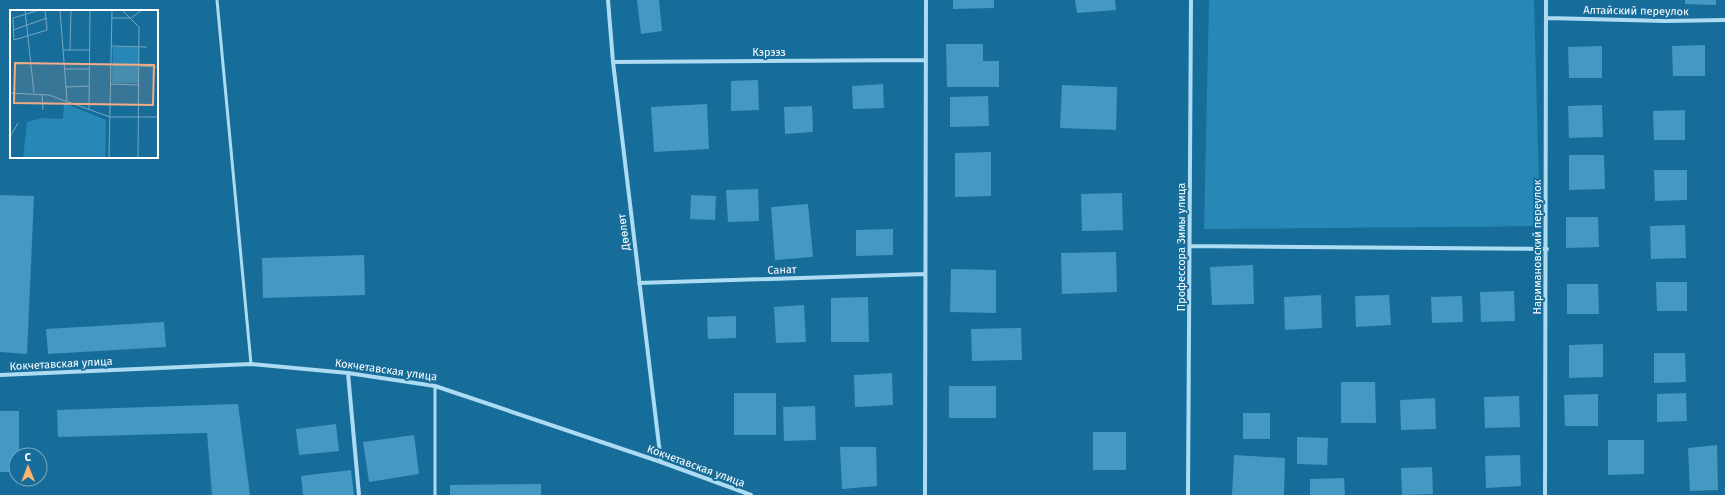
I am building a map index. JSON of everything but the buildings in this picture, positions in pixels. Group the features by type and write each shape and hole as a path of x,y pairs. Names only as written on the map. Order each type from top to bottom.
{"street":[{"name":"Дөөлөт","path":"608,0 613,62 661,462"},
{"path":"925,495 926,0"},
{"name":"Профессора Зимы улица","path":"1188,495 1191,0"},
{"name":"Наримановский переулок","path":"1545,495 1547,249 1546,0"},
{"name":"Алтайский переулок","path":"1547,18 1665,21 1725,20"},
{"name":"Кэрээз","path":"613,62 926,60"},
{"path":"1190,246 1547,249"},
{"name":"Санат","path":"639,283 925,274"},
{"name":"Кокчетавская улица","path":"0,375 251,364 348,373 435,386 661,462 751,495"},
{"path":"348,373 359,495"}],"lane":[{"path":"217,0 251,364"},
{"path":"435,386 435,495"}],"shaded area":[{"path":"1209,0 1534,0 1540,226 1204,229"}]}
